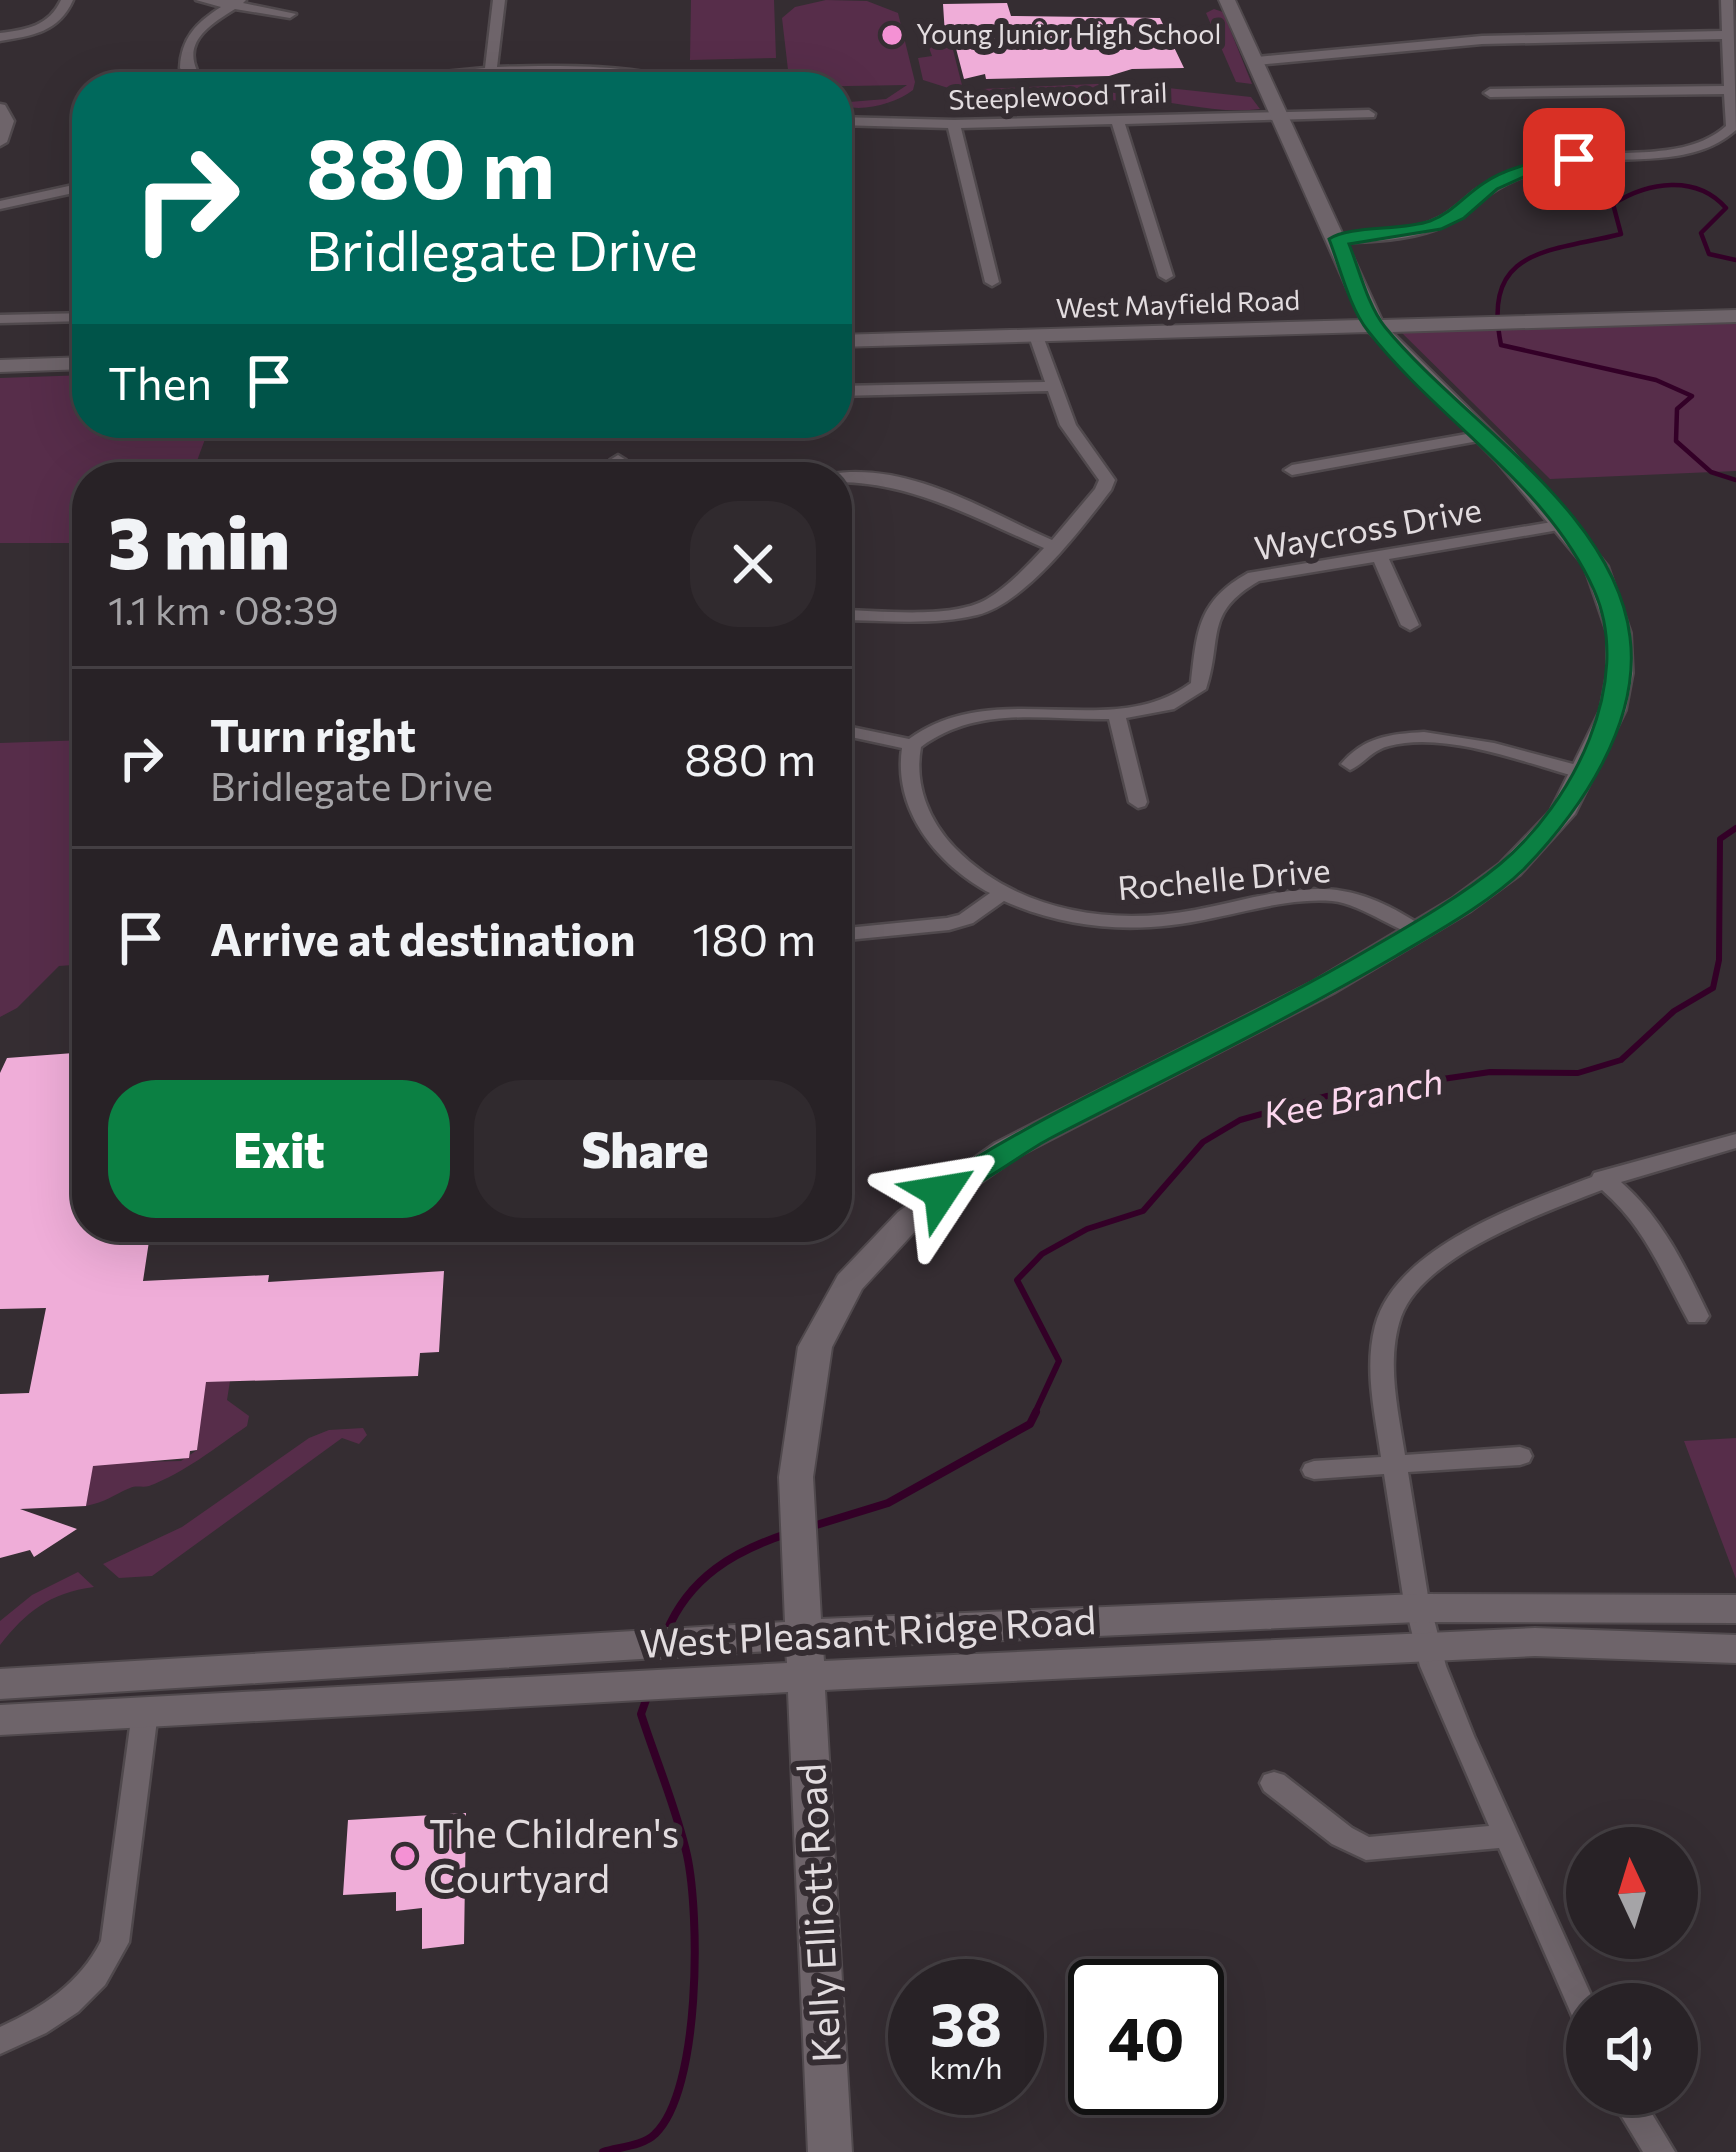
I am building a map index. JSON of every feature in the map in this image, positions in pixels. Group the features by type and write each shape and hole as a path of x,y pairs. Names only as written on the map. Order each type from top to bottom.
{"street":[{"path":"0,37 54,23 67,0"},
{"path":"202,0 290,14"},
{"path":"491,72 499,0"},
{"path":"1227,0 1374,326"},
{"path":"1338,239 1383,237 1435,226 1491,186 1537,167 1717,142 1732,127 1727,0"},
{"path":"189,72 190,39 201,25 236,3"},
{"path":"1257,62 1482,40 1728,35"},
{"path":"1490,93 1732,90"},
{"path":"0,107 8,121 0,142"},
{"name":"Steeplewood Trail","path":"852,121 954,124 1369,114"},
{"path":"1117,119 1166,276"},
{"path":"954,124 992,283"},
{"path":"0,205 72,189"},
{"name":"West Mayfield Road","path":"852,341 1520,322 1703,324 1736,316"},
{"path":"0,319 72,317"},
{"name":"Kelly Elliott Road","path":"830,2152 796,1477 815,1347 850,1283 909,1219 1006,1150 1324,987 1461,905 1539,842 1562,814 1613,710 1620,673 1619,633 1596,566 1484,436 1374,326"},
{"path":"852,614 977,610 1055,547 1107,480 1068,425 1036,336"},
{"path":"0,366 72,364"},
{"path":"852,391 1055,386"},
{"path":"1292,470 1484,436"},
{"path":"852,476 908,484 1055,547"},
{"name":"Waycross Drive","path":"912,745 924,732 959,718 1117,712 1173,704 1200,685 1208,618 1231,588 1253,577 1564,525"},
{"path":"1379,555 1410,626"},
{"path":"1117,712 1138,802"},
{"path":"852,732 912,745"},
{"path":"1350,764 1363,746 1419,737 1581,772"},
{"name":"Rochelle Drive","path":"912,745 910,774 928,829 950,856 1001,894 1061,914 1147,922 1324,895 1384,910 1418,932"},
{"path":"852,934 949,924 1001,894"},
{"path":"1572,1983 1461,1745 1427,1646 1395,1463 1384,1349 1392,1309 1402,1292 1461,1247 1602,1178 1684,1151 1736,1142"},
{"path":"1602,1178 1638,1208 1658,1233 1697,1316"},
{"path":"1314,1470 1520,1456"},
{"name":"West Pleasant Ridge Road","path":"0,1720 714,1680 805,1654 1418,1608 1736,1609"},
{"name":"West Pleasant Ridge Road","path":"0,1684 719,1638 805,1654 1535,1642 1736,1649"},
{"path":"320,1702 327,1663"},
{"path":"0,2041 44,2021 103,1970 115,1942 146,1712"},
{"path":"1274,1783 1366,1849 1507,1836"},
{"path":"1636,2115 1660,2152"}],"shaded area":[{"path":"691,0 774,0 776,58 690,60"},
{"path":"826,0 867,1 898,13 913,90 885,104 854,108 852,102 886,99 907,85 852,86 852,72 788,72 782,18 795,7"},
{"path":"1223,12 1252,84 1236,82 1206,13"},
{"path":"925,37 951,42 964,93 923,80 918,58 932,56"},
{"path":"1118,83 1124,100 985,104 981,89"},
{"path":"1122,83 1251,97 1260,109 1129,100"},
{"path":"1736,322 1736,471 1550,479 1401,332"},
{"path":"72,376 72,438 205,438 197,462 72,462 72,543 0,543 0,378"},
{"path":"72,741 72,965 59,966 17,1008 0,1017 0,743"},
{"path":"230,1381 227,1400 249,1416 247,1426 162,1481 132,1487 86,1506 93,1463 181,1461 197,1450 202,1404 144,1385"},
{"path":"363,1428 367,1435 359,1444 342,1438 152,1576 119,1578 103,1564 182,1527 309,1438 329,1430"},
{"path":"1736,1438 1736,1579 1684,1441"},
{"path":"78,1572 94,1587 40,1606 0,1645 0,1621 32,1595"}],"building":[{"name":"Young Junior High School","path":"1007,3 1011,16 1160,18 1184,68 1132,69 1109,76 986,79 985,74 964,79 953,37 945,35 943,4"},
{"path":"72,1053 72,1242 149,1242 143,1281 269,1275 268,1282 444,1271 439,1352 420,1353 418,1376 206,1382 197,1450 190,1451 189,1458 93,1466 86,1506 20,1509 77,1529 34,1557 30,1550 0,1558 0,1394 29,1393 46,1308 0,1309 0,1073 7,1058"},
{"name":"The Children's Courtyard","path":"466,1813 464,1944 422,1949 422,1908 396,1911 396,1892 343,1895 348,1820"}],"waterway":[{"name":"Kee Branch","path":"1736,260 1709,254 1701,233 1726,208 1714,197 1686,186 1656,187 1613,204 1621,234 1547,251 1512,271 1502,288 1498,313 1501,345 1656,380 1692,396 1677,409 1676,441 1711,472 1736,480"},
{"name":"Kee Branch","path":"1034,1415 1059,1361 1017,1280 1042,1254 1087,1229 1143,1211 1203,1142 1240,1120 1327,1096 1490,1072 1578,1073 1621,1060 1674,1011 1713,988 1719,960 1720,839 1736,828"},
{"name":"Kee Branch","path":"813,1526 888,1503 1030,1424 1036,1412"},
{"name":"Kee Branch","path":"666,1633 701,1581 750,1548 789,1533"},
{"name":"Kee Branch","path":"603,2152 655,2134 670,2112 689,2042 695,1958 691,1882 677,1819 641,1714 647,1697"}],"place":[{"name":"Young Junior High School","path":"892,35"},
{"name":"The Children's Courtyard","path":"405,1856"}],"route":[{"path":"941,1192 1006,1150 1324,987 1418,932 1510,868 1562,814 1613,710 1620,673 1619,633 1607,594 1583,546 1532,486 1374,326 1338,239 1383,237 1435,226 1491,186 1522,171 1574,159"}]}
